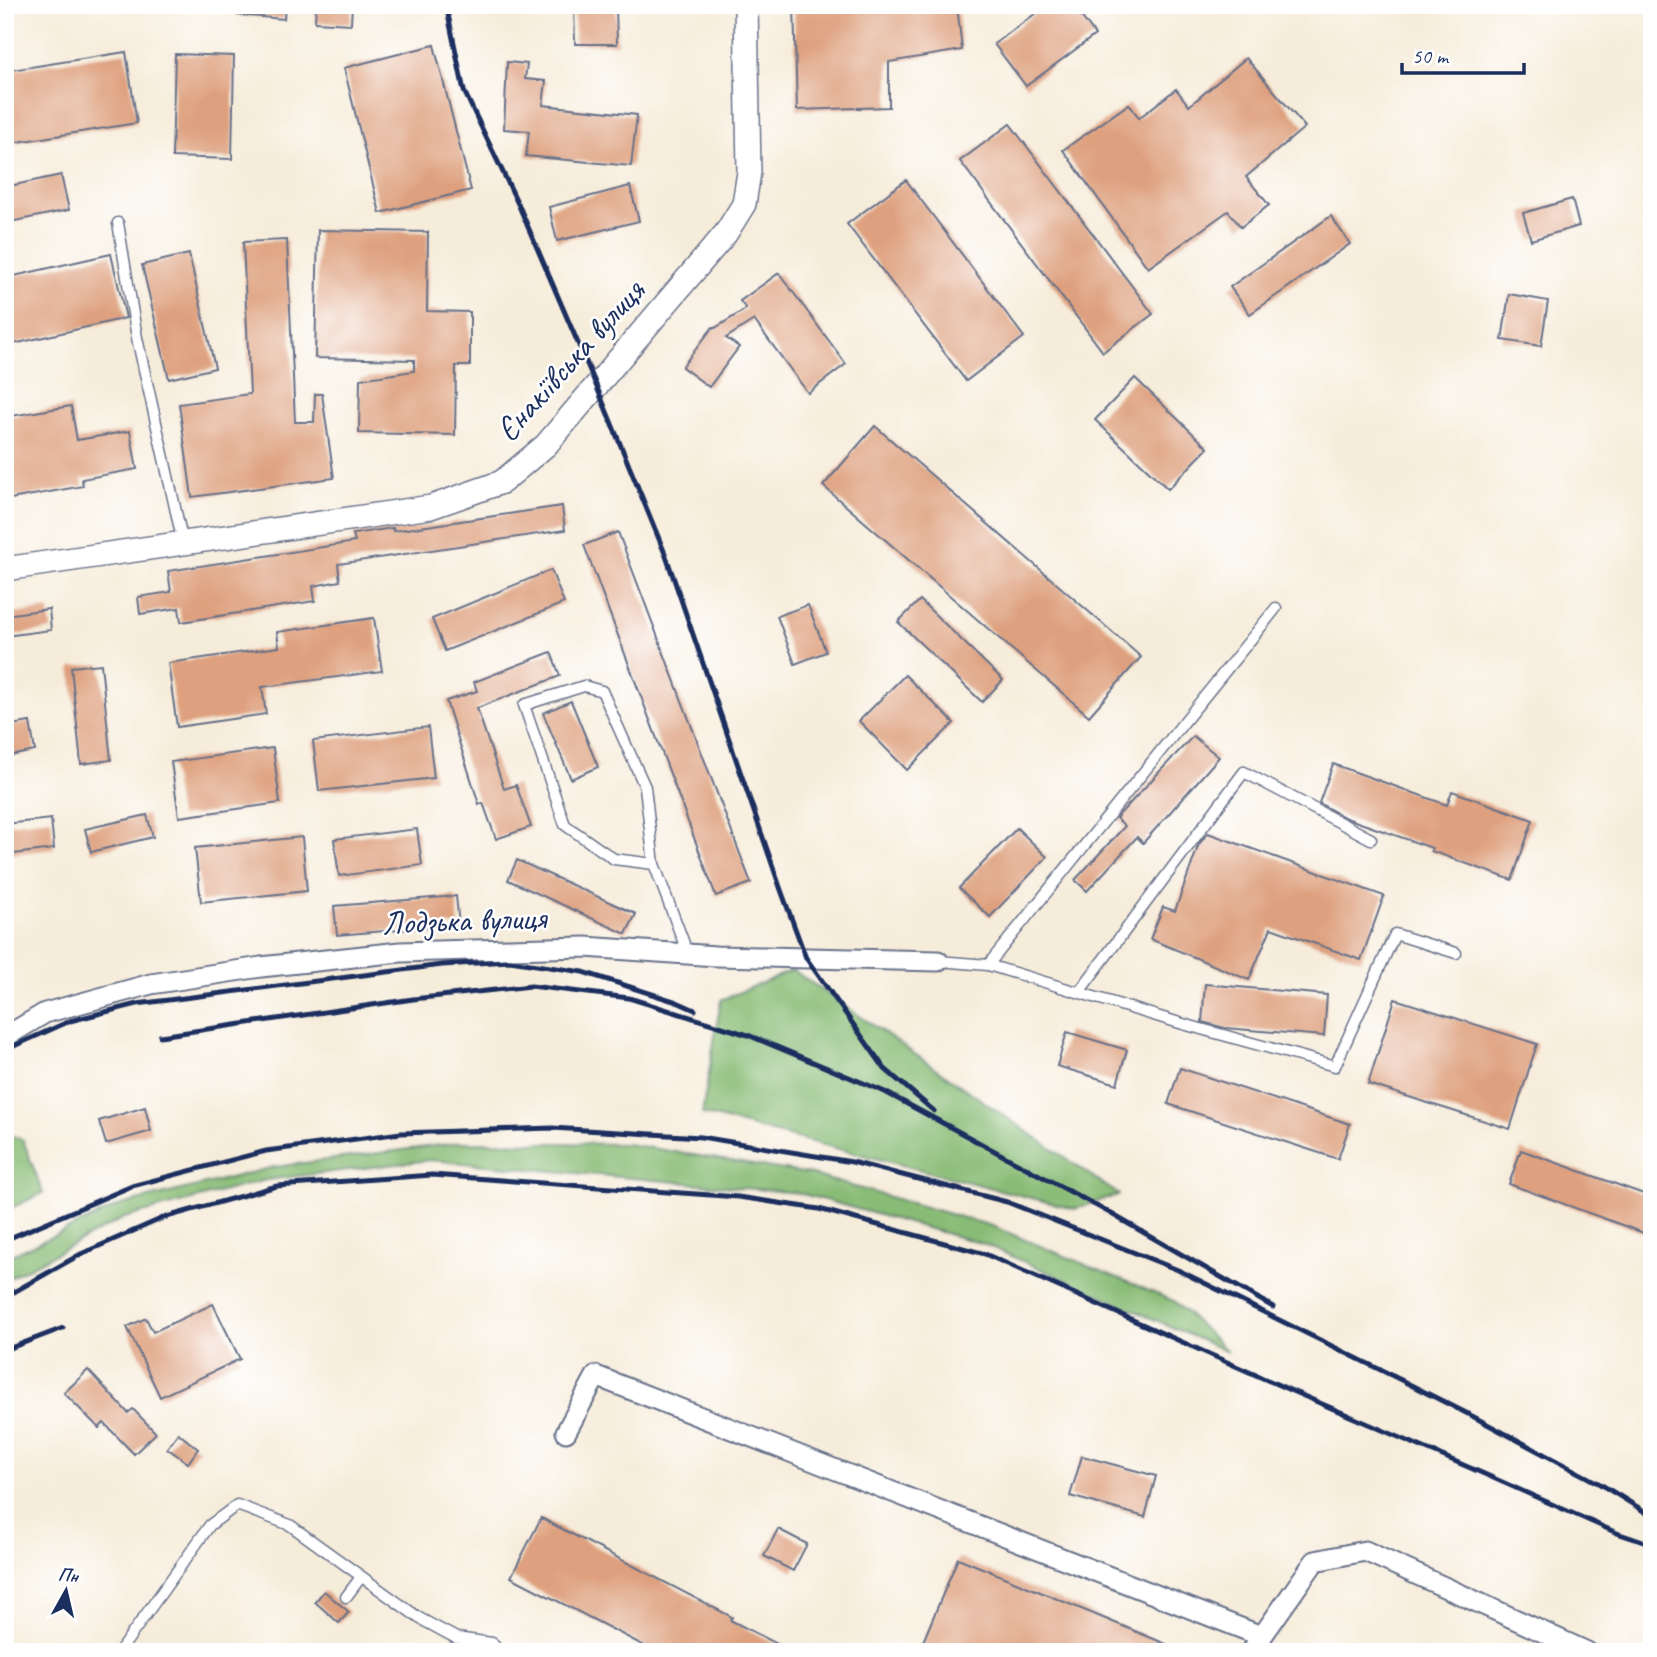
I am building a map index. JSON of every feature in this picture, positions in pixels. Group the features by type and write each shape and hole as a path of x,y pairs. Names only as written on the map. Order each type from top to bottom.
{"street":[{"name":"Єнакіївська вулиця","path":"5,569 431,507 502,482 545,444 726,233 744,204 749,172 746,5"},
{"name":"Лодзька вулиця","path":"5,1037 45,1013 151,984 261,967 400,951 585,947 688,954 938,961"},
{"path":"566,1432 596,1376 1256,1644 1315,1561 1365,1551 1587,1652"}],"lane":[{"path":"118,223 137,338 183,543"},
{"path":"988,965 1276,608"},
{"path":"654,863 614,859 565,825 524,705 584,686 602,691 645,787 654,863 688,954"},
{"path":"1079,992 1244,772 1371,839"},
{"path":"938,961 988,965 1183,1024 1335,1066 1395,934 1456,953"},
{"path":"119,1652 210,1525 237,1504 290,1525 419,1618 456,1638 492,1643 500,1652"},
{"path":"346,1597 361,1577"}],"green space":[{"path":"793,970 1119,1195 1074,1209 702,1114 721,1000"},
{"path":"5,1133 23,1140 43,1193 5,1211"},
{"path":"463,1142 627,1144 809,1174 992,1226 1174,1301 1228,1352 984,1244 799,1193 430,1160 266,1180 124,1218 5,1280 5,1258 121,1205 274,1167"}],"building":[{"path":"237,5 285,5 284,19 237,15"},
{"path":"316,5 352,5 351,24 315,22"},
{"path":"574,5 616,5 617,44 575,44"},
{"path":"794,5 957,5 962,50 889,62 889,107 797,110"},
{"path":"1047,5 1073,5 1095,35 1026,86 994,44"},
{"path":"434,45 471,190 380,213 344,68"},
{"path":"126,52 137,123 5,144 5,71"},
{"path":"175,54 234,56 232,159 172,157"},
{"path":"1246,58 1305,127 1246,177 1269,205 1241,227 1228,211 1148,268 1063,150 1129,104 1139,118 1176,89 1189,106"},
{"path":"507,62 527,64 525,79 546,81 543,105 637,115 631,166 526,156 529,131 504,129"},
{"path":"1010,124 1153,314 1103,352 960,161"},
{"path":"61,175 69,210 5,223 5,187"},
{"path":"906,180 1024,337 966,381 847,224"},
{"path":"630,186 639,221 557,241 549,207"},
{"path":"1572,199 1579,226 1531,240 1523,213"},
{"path":"1331,216 1350,244 1250,314 1230,287"},
{"path":"318,230 428,232 427,311 470,312 470,366 456,366 455,435 359,433 360,379 414,371 414,360 315,358"},
{"path":"287,240 295,422 314,422 315,394 322,394 334,478 192,497 179,404 250,394 243,242"},
{"path":"111,254 126,318 5,346 5,278"},
{"path":"189,254 215,368 169,379 142,265"},
{"path":"779,273 846,364 808,393 754,320 726,338 739,347 709,387 682,367 713,327 746,309 740,301"},
{"path":"1509,294 1548,301 1541,346 1502,340"},
{"path":"1135,378 1208,448 1168,489 1095,420"},
{"path":"71,406 77,440 130,431 137,469 82,479 83,486 5,500 5,417"},
{"path":"875,426 1141,657 1089,716 823,486"},
{"path":"562,506 565,530 338,564 340,581 313,586 315,601 181,622 179,608 140,614 138,597 171,592 168,571 355,542 353,534 393,528 393,531"},
{"path":"618,532 751,883 716,896 584,545"},
{"path":"551,570 564,603 445,651 432,619"},
{"path":"920,600 1003,680 982,702 898,622"},
{"path":"808,605 826,652 795,664 777,616"},
{"path":"49,609 51,630 5,636 5,615"},
{"path":"374,618 382,671 262,687 266,714 177,727 168,663 279,647 277,632"},
{"path":"551,652 560,676 477,708 504,789 516,785 531,827 496,839 483,803 479,804 446,701 477,691 474,682"},
{"path":"101,664 111,760 81,764 71,667"},
{"path":"905,675 954,723 907,770 859,721"},
{"path":"571,701 598,767 571,779 543,713"},
{"path":"30,722 35,751 5,757 5,726"},
{"path":"428,727 434,778 319,791 313,741"},
{"path":"1193,736 1219,757 1143,843 1137,837 1087,891 1075,880 1125,826 1116,818"},
{"path":"273,748 280,803 179,817 171,762"},
{"path":"1333,764 1447,805 1452,791 1533,820 1512,880 1346,818 1319,803"},
{"path":"147,815 153,837 91,852 85,829"},
{"path":"51,819 54,849 5,855 5,824"},
{"path":"1017,828 1047,857 990,917 959,888"},
{"path":"417,829 422,865 339,876 334,839"},
{"path":"1208,833 1384,896 1361,960 1271,928 1249,980 1150,939 1163,907 1175,911 1199,844"},
{"path":"302,837 307,891 201,902 195,848"},
{"path":"517,860 636,914 626,934 508,880"},
{"path":"456,896 459,925 337,935 334,906"},
{"path":"1205,984 1327,995 1324,1036 1225,1028 1202,1022"},
{"path":"1395,999 1537,1044 1510,1129 1368,1084"},
{"path":"1067,1032 1127,1050 1117,1084 1057,1066"},
{"path":"1180,1068 1350,1124 1338,1159 1168,1104"},
{"path":"145,1107 151,1131 106,1144 99,1121"},
{"path":"1521,1150 1652,1197 1652,1236 1509,1184"},
{"path":"213,1304 240,1359 160,1397 127,1327 146,1318 153,1332"},
{"path":"88,1370 128,1413 133,1409 156,1433 134,1454 104,1423 99,1428 64,1393"},
{"path":"178,1433 198,1449 188,1463 167,1448"},
{"path":"1082,1456 1156,1476 1145,1517 1070,1496"},
{"path":"541,1518 732,1617 730,1620 793,1652 656,1652 511,1577"},
{"path":"778,1529 807,1544 793,1571 764,1556"},
{"path":"958,1558 1183,1652 939,1652 922,1644"},
{"path":"324,1591 349,1612 339,1623 315,1602"}],"railway":[{"path":"446,5 464,91 519,206 666,556 806,958 885,1069 934,1111"},
{"path":"5,1050 70,1021 137,1004 442,965 510,961 583,972 695,1010"},
{"path":"160,1036 413,999 531,986 629,998 748,1035 885,1092 1108,1212 1273,1307"},
{"path":"5,1240 132,1186 266,1151 401,1133 552,1128 701,1137 852,1162 1007,1202 1178,1270 1474,1417 1600,1484 1652,1516"},
{"path":"5,1297 81,1254 163,1218 277,1186 432,1175 738,1197 819,1209 985,1254 1617,1533 1652,1545"},
{"path":"5,1350 63,1328"}]}
